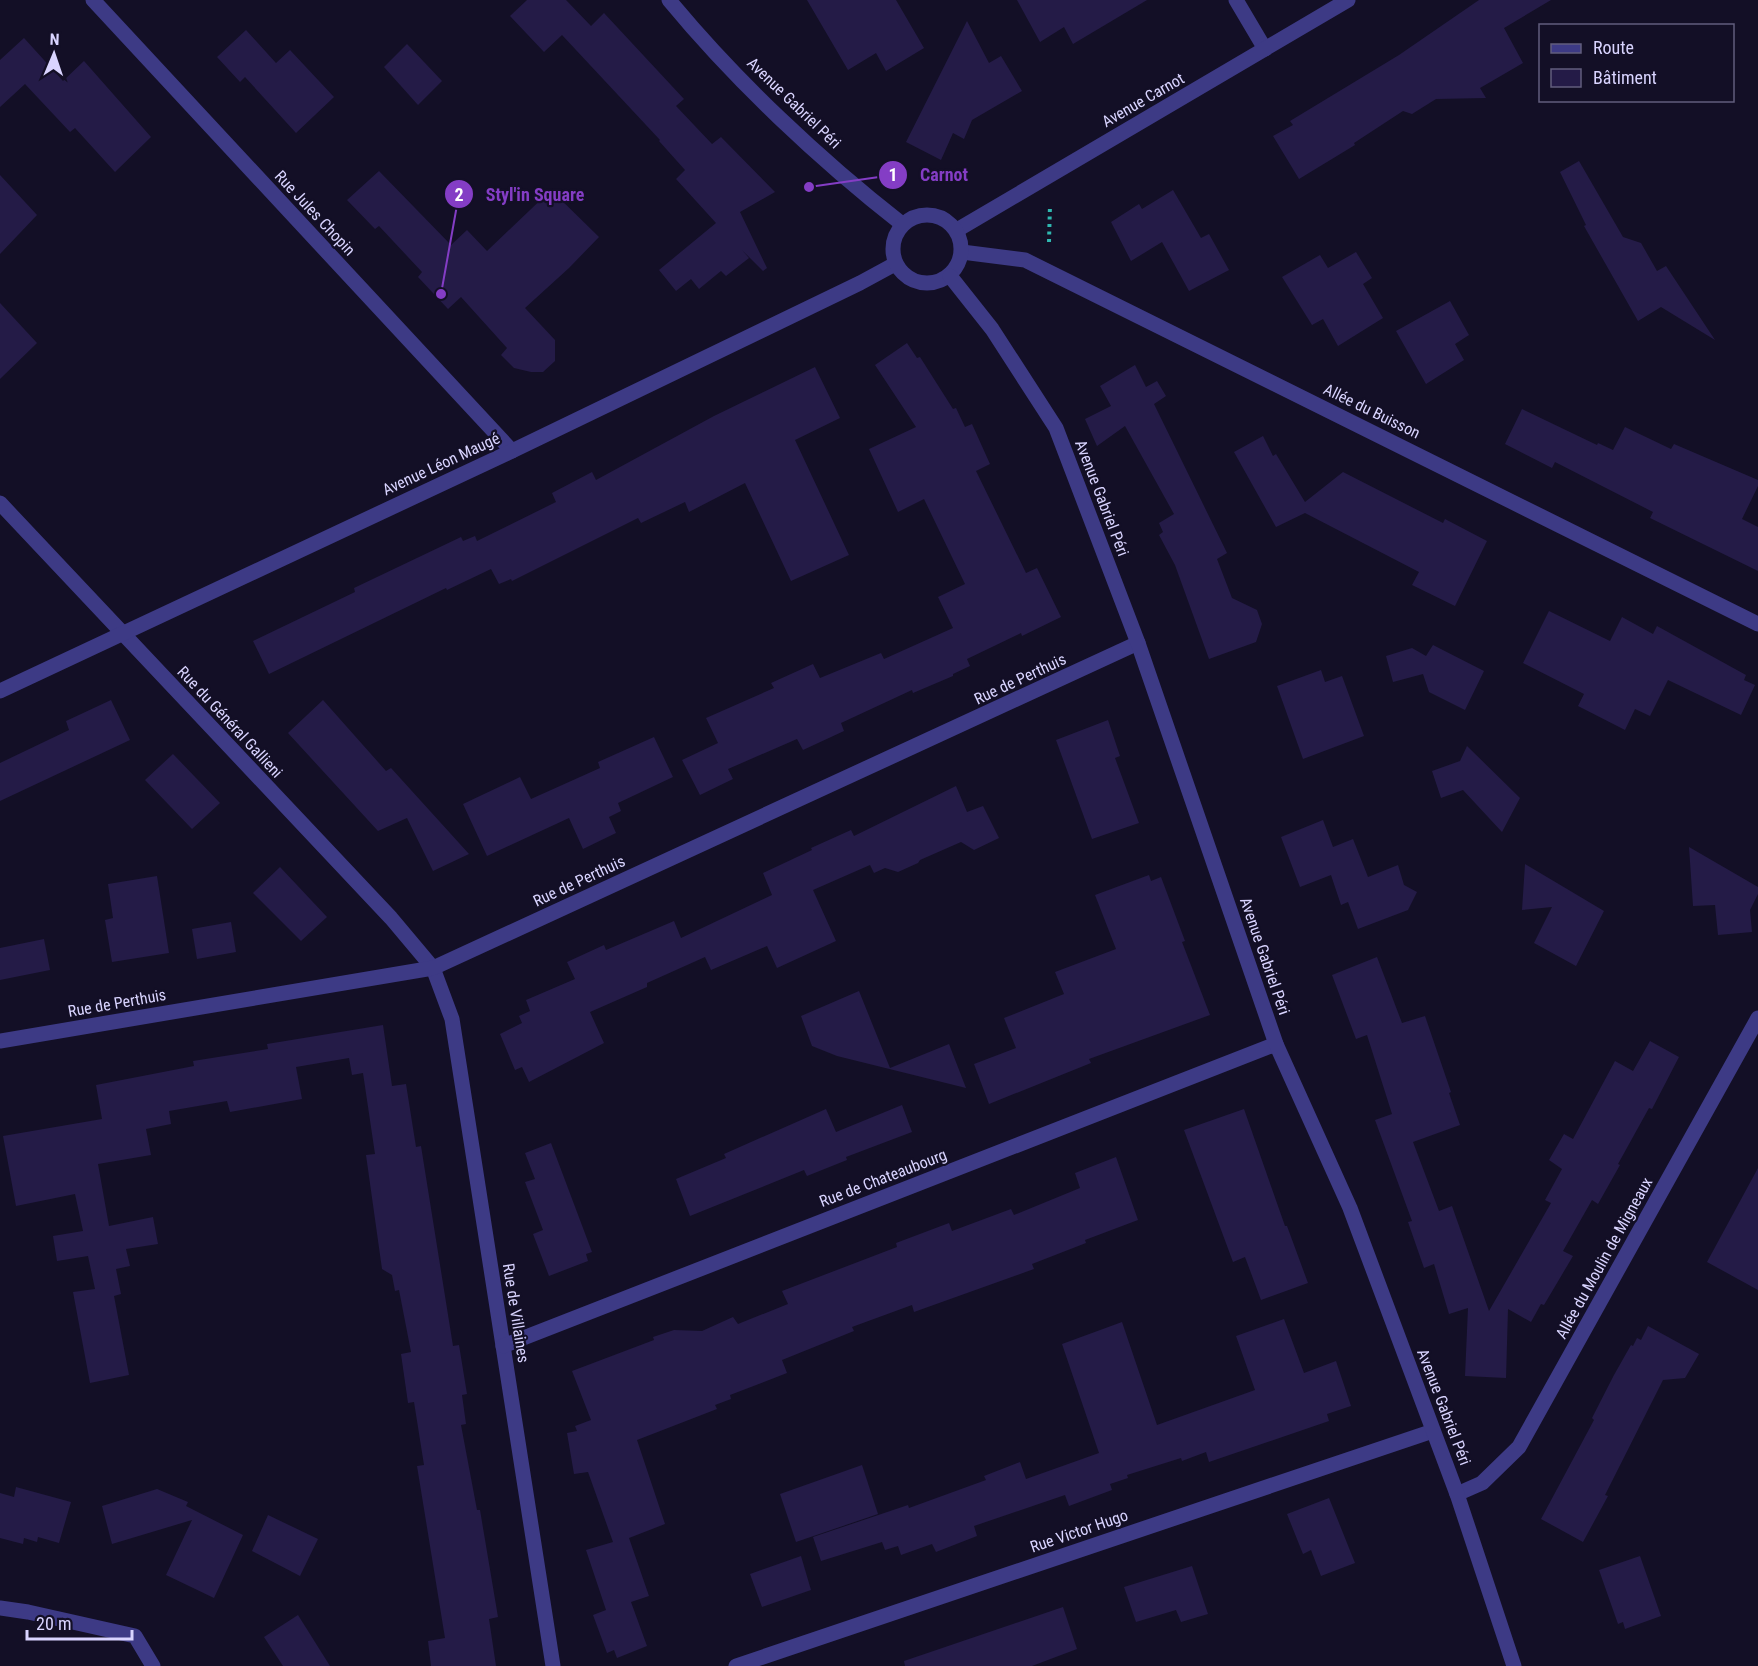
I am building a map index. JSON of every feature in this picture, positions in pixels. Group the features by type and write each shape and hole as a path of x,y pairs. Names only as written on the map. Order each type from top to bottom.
{"street":[{"name":"Rue Jules Chopin","path":"93,0 512,451"},
{"name":"Avenue Gabriel Péri","path":"669,0 695,32 789,127 902,224"},
{"path":"1236,0 1265,49"},
{"name":"Avenue Carnot","path":"957,230 1348,0"},
{"path":"921,214 941,217 957,230 963,252 959,266 950,276 930,284 910,280 895,264 892,243 902,224 921,214"},
{"name":"Allée du Buisson","path":"963,252 1025,260 1041,267 1758,624"},
{"name":"Avenue Léon Maugé","path":"0,691 512,451 895,264"},
{"name":"Avenue Gabriel Péri","path":"950,276 992,329 1056,428 1138,643 1276,1044 1350,1208 1457,1494 1514,1666"},
{"name":"Rue du Général Gallieni","path":"0,503 383,909 433,968"},
{"name":"Rue de Perthuis","path":"0,1041 433,968 1138,643"},
{"name":"Rue de Villaines","path":"433,968 452,1019 553,1666"},
{"name":"Allée du Moulin de Migneaux","path":"1457,1494 1482,1483 1519,1447 1758,1018"},
{"name":"Rue de Chateaubourg","path":"503,1346 1276,1044"},
{"name":"Rue Victor Hugo","path":"736,1666 1433,1431"},
{"path":"0,1608 135,1636 153,1666"}],"path":[{"path":"1041,267 1049,245 1050,199 1046,178"}],"building":[{"path":"527,0 566,0 591,26 604,13 684,99 676,106 712,144 721,137 775,192 740,212 767,268 763,271 742,250 749,258 726,276 721,271 699,289 691,279 676,291 659,270 716,223 676,179 685,170 562,35 544,52 510,16"},
{"path":"807,0 896,0 924,48 886,71 876,53 848,70"},
{"path":"1017,0 1147,0 1073,44 1064,27 1040,42"},
{"path":"1479,0 1551,0 1504,28 1523,63 1480,88 1486,98 1436,99 1412,114 1403,111 1354,143 1355,145 1299,179 1273,136 1293,125 1290,121 1399,55"},
{"path":"967,21 989,63 1001,56 1022,91 972,120 964,139 953,133 941,160 906,142"},
{"path":"246,30 276,63 290,50 334,97 296,133 245,77 240,82 217,57"},
{"path":"24,38 63,81 84,61 151,137 115,172 75,128 70,132 25,84 0,107 0,60"},
{"path":"407,44 442,81 418,105 384,67"},
{"path":"1579,161 1623,237 1641,243 1657,271 1666,266 1715,340 1661,307 1638,321 1584,226 1586,225 1560,172"},
{"path":"379,171 451,245 467,230 487,251 551,190 599,237 525,308 555,340 555,361 543,372 514,368 501,355 507,348 461,297 448,309 418,277 422,272 379,226 375,229 347,200"},
{"path":"0,175 37,215 0,254"},
{"path":"1173,190 1201,238 1209,234 1229,270 1189,291 1162,242 1131,261 1111,222 1139,204 1142,209"},
{"path":"1356,252 1372,278 1363,284 1383,318 1338,346 1323,319 1312,325 1282,277 1320,255 1328,268"},
{"path":"1450,301 1469,335 1455,344 1464,360 1426,384 1396,331"},
{"path":"0,303 37,343 0,379"},
{"path":"907,343 917,358 920,357 953,409 956,408 965,427 972,424 990,464 976,471 1026,573 1037,568 1061,617 967,659 970,666 953,676 913,693 912,690 841,723 844,731 803,750 797,739 728,769 733,779 700,795 682,760 718,743 706,718 774,688 771,683 813,664 820,678 881,653 884,659 953,628 938,597 965,584 924,499 898,512 869,449 916,427 875,365"},
{"path":"1135,365 1146,387 1157,381 1166,396 1154,404 1227,553 1217,559 1232,598 1257,610 1262,624 1256,642 1209,659 1175,565 1159,535 1163,532 1159,523 1174,514 1125,426 1097,446 1085,419 1111,406 1100,386"},
{"path":"815,367 840,418 795,440 849,555 791,581 745,483 689,512 685,502 641,523 638,518 512,581 511,579 499,584 491,569 447,590 446,588 269,674 253,641 355,592 354,588 461,537 463,541 475,536 477,541 556,502 552,493 592,472 596,480 714,416"},
{"path":"1522,409 1597,445 1598,443 1613,450 1625,427 1671,449 1674,444 1758,480 1758,486 1742,519 1758,527 1758,571 1650,518 1653,512 1555,462 1552,468 1505,444"},
{"path":"1263,436 1273,456 1276,454 1305,502 1343,472 1443,523 1445,519 1487,541 1455,606 1412,585 1419,572 1305,513 1276,527 1234,452"},
{"path":"1549,611 1610,641 1622,617 1653,634 1657,626 1746,675 1744,680 1755,685 1741,715 1668,680 1650,716 1635,709 1625,730 1578,706 1584,694 1523,663"},
{"path":"1433,645 1484,671 1465,710 1429,692 1423,674 1393,682 1386,656 1412,648 1426,656"},
{"path":"1321,670 1325,682 1342,676 1364,736 1303,759 1277,686"},
{"path":"111,700 130,740 0,801 0,763 69,730 66,721"},
{"path":"323,700 386,771 391,768 469,854 433,871 407,818 378,831 288,733"},
{"path":"1108,720 1120,756 1115,758 1139,823 1092,839 1056,740"},
{"path":"654,737 673,777 618,803 621,811 609,817 616,833 583,849 569,818 487,856 463,804 520,777 531,799 600,768 598,762"},
{"path":"1467,746 1520,798 1502,832 1463,790 1441,798 1432,771 1460,761"},
{"path":"173,754 220,803 192,829 145,780"},
{"path":"956,786 967,812 983,806 999,838 974,850 961,842 898,872 885,868 874,873 870,865 813,890 836,941 777,968 767,946 711,970 705,957 647,983 647,987 590,1012 604,1043 529,1082 522,1067 515,1070 500,1034 522,1023 519,1016 530,1011 526,1000 575,979 567,962 604,945 606,950 674,921 681,938 772,895 763,873 851,830 854,836"},
{"path":"1323,820 1333,847 1353,839 1368,877 1398,865 1404,885 1417,892 1408,910 1358,929 1348,902 1341,905 1331,875 1300,887 1281,837"},
{"path":"1689,847 1758,887 1758,894 1750,910 1752,932 1718,935 1715,905 1693,906"},
{"path":"1525,864 1604,911 1576,966 1534,943 1552,907 1522,910"},
{"path":"280,867 327,917 301,941 253,893"},
{"path":"1149,875 1151,881 1161,877 1185,941 1182,942 1210,1015 1089,1059 1091,1063 989,1104 974,1064 1016,1048 1004,1018 1064,994 1055,972 1116,949 1095,895"},
{"path":"157,876 169,953 112,962 105,920 113,918 108,884"},
{"path":"231,922 236,952 197,959 192,929"},
{"path":"44,939 50,970 0,980 0,948"},
{"path":"1377,957 1402,1023 1425,1016 1451,1092 1449,1093 1460,1125 1413,1142 1439,1211 1452,1206 1489,1311 1551,1203 1545,1200 1562,1169 1549,1160 1564,1134 1573,1139 1615,1061 1633,1071 1650,1041 1679,1057 1598,1204 1592,1200 1563,1251 1573,1256 1544,1305 1541,1304 1531,1322 1508,1309 1506,1378 1465,1376 1468,1308 1449,1314 1434,1264 1424,1268 1408,1222 1412,1221 1375,1120 1392,1114 1367,1035 1356,1039 1332,975"},
{"path":"859,991 890,1068 949,1044 966,1088 837,1056 812,1046 801,1016"},
{"path":"383,1025 392,1086 406,1084 416,1147 421,1146 453,1346 459,1345 467,1394 462,1395 466,1424 461,1425 477,1510 480,1510 498,1617 489,1619 496,1666 431,1666 428,1641 445,1638 417,1466 424,1465 414,1402 408,1403 401,1354 411,1352 399,1290 395,1291 392,1275 382,1269 366,1155 375,1154 363,1073 352,1075 349,1058 296,1067 302,1099 230,1112 227,1101 169,1111 171,1124 146,1129 151,1155 98,1164 109,1226 153,1217 158,1244 126,1249 130,1266 116,1269 121,1294 114,1296 129,1375 90,1383 73,1292 95,1289 88,1256 57,1261 53,1236 83,1231 75,1194 16,1206 3,1136 102,1119 96,1085 194,1066 193,1061 268,1049 267,1044"},
{"path":"902,1105 912,1132 846,1157 847,1160 807,1176 804,1170 690,1216 676,1179 726,1158 724,1154 826,1109 836,1132"},
{"path":"1244,1109 1285,1226 1287,1226 1308,1283 1261,1300 1245,1257 1233,1262 1184,1130"},
{"path":"551,1143 592,1252 586,1254 588,1261 549,1276 533,1234 543,1230 525,1182 535,1179 525,1153"},
{"path":"1116,1157 1138,1220 1085,1240 1086,1243 1032,1264 1034,1269 914,1312 912,1305 852,1327 854,1331 782,1360 787,1373 730,1395 731,1399 715,1405 717,1409 637,1440 665,1524 629,1538 649,1596 631,1602 647,1646 617,1658 614,1650 607,1653 593,1615 606,1610 586,1550 613,1542 588,1472 574,1474 567,1433 577,1431 575,1426 591,1420 572,1371 654,1340 653,1337 674,1330 702,1331 733,1317 738,1324 788,1304 782,1291 897,1247 896,1243 949,1223 952,1231 1011,1209 1014,1215 1080,1188 1075,1173"},
{"path":"1758,1168 1758,1290 1707,1262"},
{"path":"1284,1319 1304,1373 1336,1361 1351,1406 1327,1414 1329,1421 1209,1462 1206,1452 1182,1461 1181,1458 1127,1475 1128,1478 1110,1484 1112,1490 1069,1506 1065,1495 974,1526 977,1536 936,1552 932,1544 901,1555 898,1546 885,1550 882,1542 821,1561 813,1537 908,1505 909,1508 986,1480 984,1476 1020,1462 1026,1479 1099,1453 1062,1344 1122,1322 1157,1425 1255,1390 1236,1336"},
{"path":"1648,1326 1699,1354 1685,1378 1663,1380 1605,1495 1608,1496 1583,1542 1541,1519 1594,1420 1592,1418 1614,1375 1631,1345 1633,1346 1637,1338 1641,1340"},
{"path":"862,1465 878,1514 796,1542 780,1494"},
{"path":"16,1487 71,1502 59,1543 38,1537 37,1542 24,1538 23,1544 0,1538 0,1493 14,1497"},
{"path":"157,1489 188,1502 186,1506 243,1535 214,1598 166,1575 192,1520 112,1544 102,1506"},
{"path":"1329,1498 1355,1563 1321,1576 1311,1550 1303,1554 1287,1514"},
{"path":"268,1515 318,1539 300,1576 252,1551"},
{"path":"801,1556 811,1590 762,1607 750,1574"},
{"path":"1640,1556 1661,1616 1625,1629 1623,1622 1618,1624 1599,1570"},
{"path":"1192,1566 1208,1614 1181,1622 1176,1610 1136,1622 1124,1587"},
{"path":"1063,1607 1077,1649 1032,1666 905,1666 904,1661"},
{"path":"298,1615 330,1666 283,1666 264,1637"}],"place":[{"name":"Carnot","path":"809,187"},
{"name":"Styl'in Square","path":"441,294"}]}
